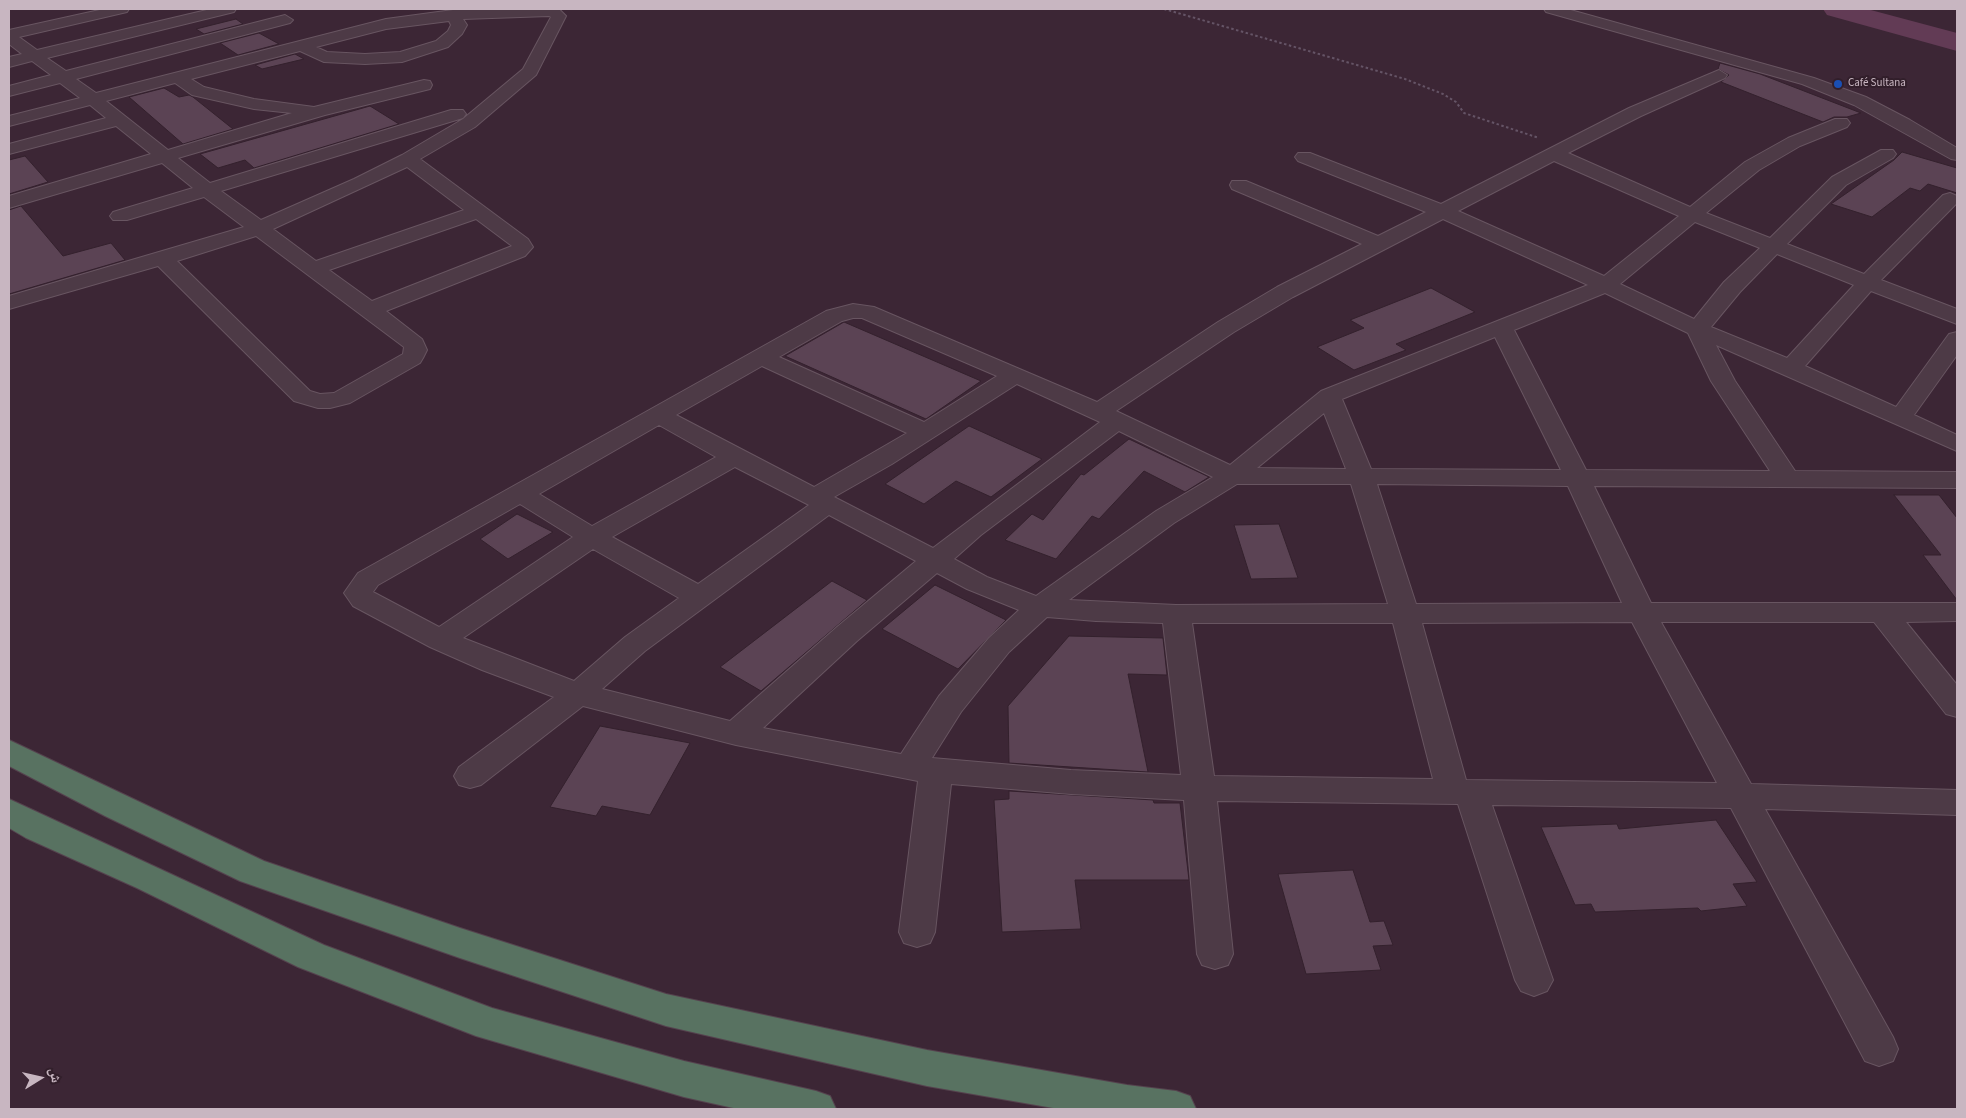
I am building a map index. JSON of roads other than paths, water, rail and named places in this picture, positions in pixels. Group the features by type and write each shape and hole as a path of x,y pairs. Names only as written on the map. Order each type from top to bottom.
{"highway":[{"path":"9,752 252,872 460,943 666,1010 927,1068 1127,1103 1176,1109"},
{"path":"9,812 38,829 149,878 311,956 490,1024 684,1079 816,1109"}],"street":[{"path":"9,36 122,9"},
{"path":"9,62 160,24 229,9"},
{"path":"265,9 321,40"},
{"path":"1551,9 1808,81 1869,106 1957,155"},
{"path":"9,121 386,24 453,14 552,12 559,16 530,72 408,159 361,183 260,228 219,242 9,302"},
{"path":"143,14 191,44 219,67"},
{"path":"300,45 324,57 365,59 402,57 442,44 454,34 459,25 453,14"},
{"path":"9,91 285,20"},
{"path":"9,36 93,99 207,190 370,310 414,344 416,350 412,358 342,398 318,401 302,396 162,258"},
{"path":"402,57 435,94 463,119"},
{"path":"736,734 847,634 972,529 1060,465 1108,417 1226,326 1285,292 1636,112 1719,76"},
{"path":"176,77 198,92 254,104 319,112"},
{"path":"9,202 319,112 435,94"},
{"path":"120,216 463,119"},
{"path":"9,150 118,120"},
{"path":"917,932 923,769 956,697 999,645 1040,607 1165,517 1232,476 1329,396 1606,285 1752,166 1794,142 1840,123"},
{"path":"1561,151 1691,214 1957,317"},
{"path":"1697,329 1732,287 1775,247 1839,181 1887,154"},
{"path":"1304,157 1442,211 1606,285 1697,329 1791,368 1957,444"},
{"path":"370,310 518,252 523,247 522,243 408,159"},
{"path":"1239,185 1378,244"},
{"path":"1791,368 1868,282 1950,199"},
{"path":"313,269 479,211"},
{"path":"1957,480 1232,476 1015,375 866,312 860,312 834,316 368,578 358,593 363,599 440,640 493,663 578,694 736,734 923,769 1072,782 1199,788 1742,796 1957,802"},
{"path":"1501,326 1577,477 1642,613 1879,1049"},
{"path":"1697,329 1723,381 1788,480"},
{"path":"1900,418 1957,339"},
{"path":"761,357 926,432"},
{"path":"470,776 578,694 635,644 699,597 821,500 1015,375"},
{"path":"1329,396 1362,478 1462,793 1534,980"},
{"path":"658,415 734,457 1006,596 1040,607 1096,612 1176,614 1957,612"},
{"path":"440,640 592,537 734,457"},
{"path":"519,493 592,537 699,597"},
{"path":"1883,613 1957,706"},
{"path":"1176,614 1199,788 1215,954"}],"waterway":[{"path":"1837,9 1957,42"}],"place":[{"name":"Café Sultana","path":"1838,84"}]}
